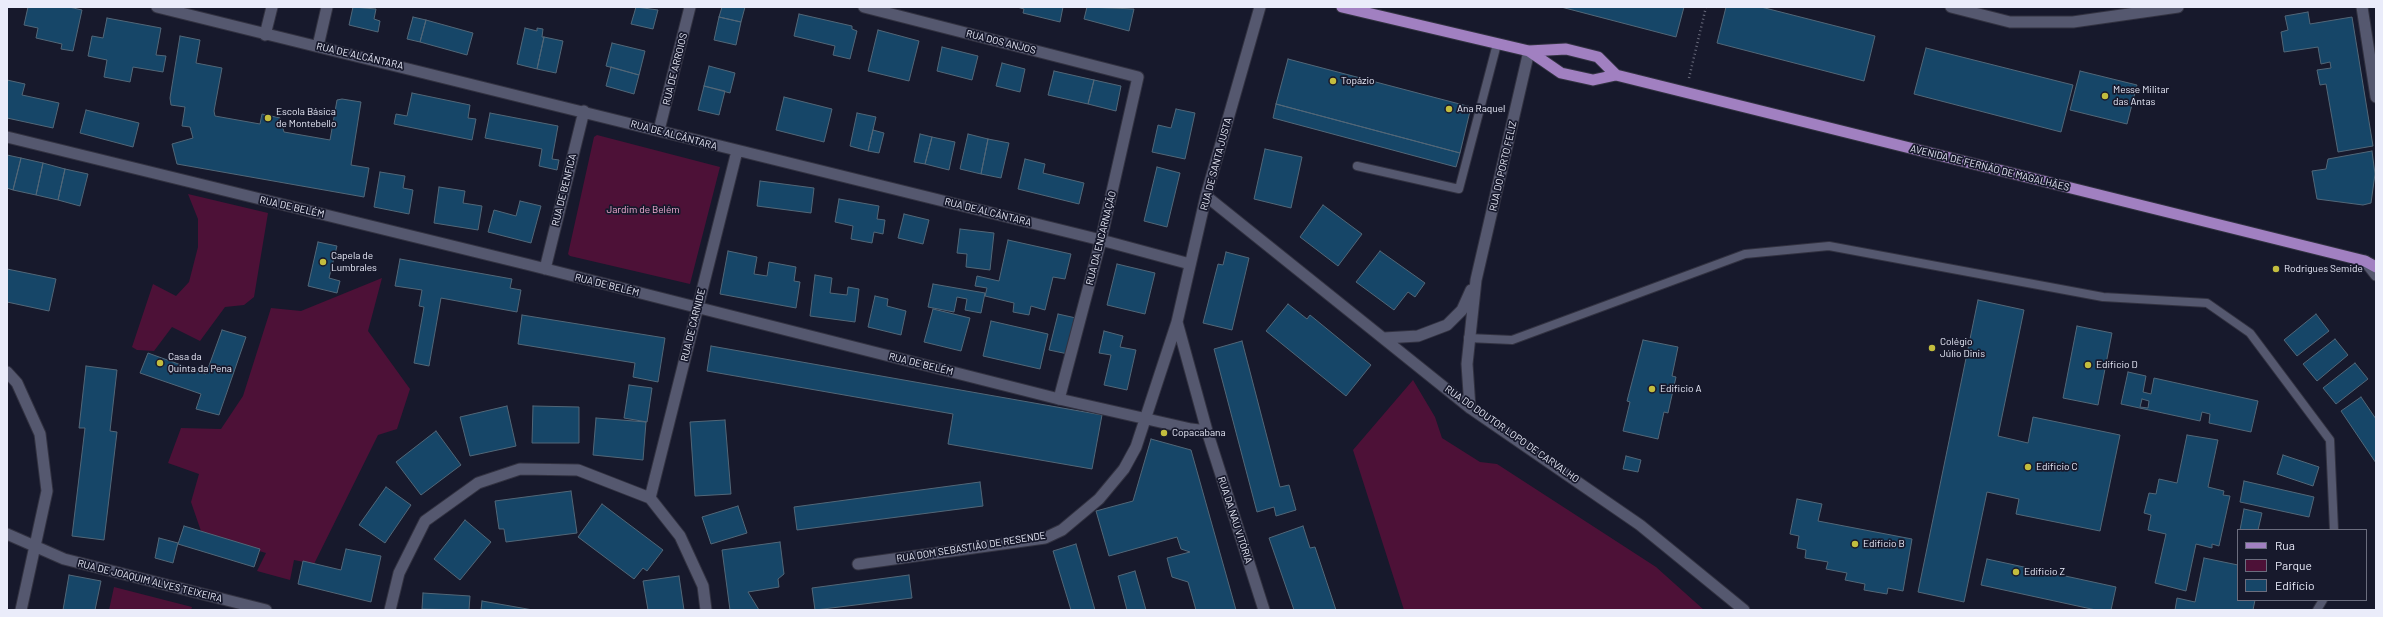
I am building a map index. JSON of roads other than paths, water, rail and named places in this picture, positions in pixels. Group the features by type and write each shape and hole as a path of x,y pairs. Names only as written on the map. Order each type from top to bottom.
{"main road":[{"name":"AVENIDA DE FERNÃO DE MAGALHÃES","path":"1342,7 1529,51 1566,49 1598,57 1616,75"},
{"name":"AVENIDA DE FERNÃO DE MAGALHÃES","path":"1529,51 1561,73 1593,80 1616,75 2370,261 2376,267"}],"street":[{"name":"RUA DE ALCÂNTARA","path":"157,7 584,111 737,151 1101,240 1190,264"},
{"path":"265,34 272,7"},
{"path":"318,46 327,7"},
{"name":"RUA DE ARROIOS","path":"659,130 690,7"},
{"name":"RUA DOS ANJOS","path":"864,7 1138,77"},
{"name":"RUA DE SANTA JUSTA","path":"1145,419 1177,322 1206,196 1260,7"},
{"path":"1951,7 2010,22 2073,22 2178,7"},
{"path":"2362,7 2376,97"},
{"name":"RUA DO PORTO FELIZ","path":"1470,408 1467,364 1468,338 1476,280 1529,51"},
{"name":"RUA DA ENCARNAÇÃO","path":"1059,399 1101,240 1138,77"},
{"name":"RUA DE BENFICA","path":"545,269 584,111"},
{"name":"RUA DE BELÉM","path":"7,137 545,269 1059,399 1145,419 1207,431"},
{"name":"RUA DE CARNIDE","path":"650,498 737,151"},
{"name":"RUA DO DOUTOR LOPO DE CARVALHO","path":"1206,196 1470,408 1640,525 1744,610"},
{"path":"2370,261 2376,275"},
{"name":"RUA DO PORTO FELIZ","path":"1384,338 1418,336 1447,325 1462,310 1476,280"},
{"name":"RUA DE SANTA JUSTA","path":"1177,322 1207,431"},
{"path":"7,372 17,383 40,434 47,491 36,548 21,610"},
{"name":"RUA DOM SEBASTIÃO DE RESENDE","path":"858,564 1045,538 1062,530 1099,499 1124,469 1136,447 1145,419"},
{"name":"RUA DA NAU VITÓRIA","path":"1207,431 1264,610"},
{"path":"390,610 399,573 425,521 478,483 520,469 578,470 650,498 680,536 703,586 706,610"},
{"name":"RUA DE JOAQUIM ALVES TEIXEIRA","path":"7,534 64,559 266,610"}],"lane":[{"path":"1357,166 1460,189 1497,44"},
{"path":"1468,338 1512,340 1745,254 1829,246 2103,297 2207,303 2250,333 2330,440 2334,529"},
{"path":"2317,610 2322,601"}],"place":[{"name":"Topázio","path":"1333,81"},
{"name":"Messe Militar das Antas","path":"2105,96"},
{"name":"Ana Raquel","path":"1449,109"},
{"name":"Escola Básica de Montebello","path":"268,118"},
{"name":"Capela de Lumbrales","path":"323,262"},
{"name":"Rodrigues Semide","path":"2276,269"},
{"name":"Colégio Júlio Dinis","path":"1932,348"},
{"name":"Casa da Quinta da Pena","path":"160,363"},
{"name":"Edificio D","path":"2088,365"},
{"name":"Edificio A","path":"1652,389"},
{"name":"Copacabana","path":"1164,433"},
{"name":"Edificio C","path":"2028,467"},
{"name":"Edificio B","path":"1855,544"},
{"name":"Edificio Z","path":"2016,572"}],"park label":[{"name":"Jardim de Belém","path":"643,210"}]}
